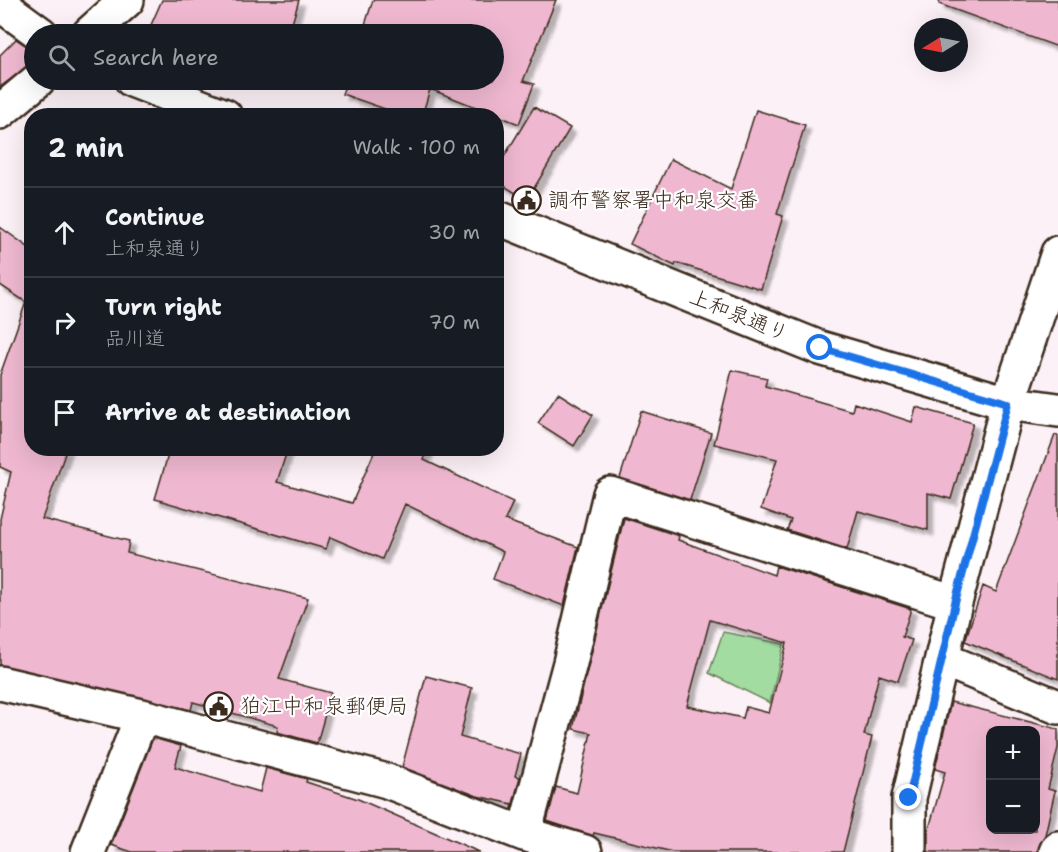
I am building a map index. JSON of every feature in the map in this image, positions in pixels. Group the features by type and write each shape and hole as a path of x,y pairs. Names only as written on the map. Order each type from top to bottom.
{"street":[{"path":"100,24 127,0"},
{"path":"0,4 27,24"},
{"path":"0,112 26,90"},
{"path":"158,90 204,108"},
{"name":"上和泉通り","path":"504,220 820,348 1008,403 1058,410"},
{"path":"909,852 909,798 955,603 1008,403 1058,253"},
{"path":"524,834 570,663 610,494 955,603"},
{"path":"942,659 1058,707"},
{"path":"0,683 142,716 387,781 524,834 585,852"},
{"path":"88,852 142,716"},
{"path":"1056,852 1058,848"}],"green space":[{"path":"723,632 784,644 770,703 709,673"}],"building":[{"path":"162,0 299,0 292,24 151,24"},
{"path":"373,0 556,0 523,81 534,84 519,124 504,118 504,108 478,108 433,90 504,90 504,24 365,24"},
{"path":"940,0 1058,0 1058,47 939,4"},
{"path":"16,39 24,44 24,69 0,87 0,55"},
{"path":"343,90 430,90 424,108 382,108 342,94"},
{"path":"534,107 570,128 527,200 504,186 504,157"},
{"path":"756,110 805,125 777,214 783,216 761,289 676,263 675,266 630,244 671,159 731,189"},
{"path":"0,227 24,244 24,301 0,285"},
{"path":"24,308 24,456 64,456 42,519 129,541 127,553 308,598 279,679 331,693 317,743 277,732 278,726 193,702 191,710 0,665 0,519 11,472 0,467 0,375"},
{"path":"732,370 767,378 765,386 852,411 854,403 912,422 916,407 973,423 951,499 928,493 928,530 858,511 847,549 787,530 791,520 761,509 777,459 714,444"},
{"path":"558,393 593,415 574,446 538,423"},
{"path":"641,411 711,433 690,500 620,478"},
{"path":"1055,435 1058,436 1058,679 965,641 983,586 996,592"},
{"path":"168,456 285,456 277,482 352,503 373,456 425,456 424,460 513,502 505,520 578,547 564,606 493,579 503,552 405,504 382,559 330,537 326,549 155,499"},
{"path":"624,518 679,536 678,540 774,575 776,566 911,609 902,637 912,640 898,681 879,675 864,735 872,737 843,852 673,852 594,833 593,836 547,821 556,787 577,793 591,733 573,729","holes":["710,620 787,643 769,713 746,707 743,718 687,706"]},
{"path":"426,676 472,688 460,737 521,754 515,776 520,777 513,804 477,796 402,767"},
{"path":"951,702 1058,729 1058,748 1048,789 1055,791 1045,835 1037,852 928,852 928,832 945,772 935,769"},
{"path":"153,738 181,746 175,767 260,792 266,768 307,779 306,782 358,799 479,852 132,852 111,845"}],"place":[{"name":"調布警察署中和泉交番","path":"527,200"},
{"name":"狛江中和泉郵便局","path":"219,706"}],"route":[{"path":"820,348 1008,403 955,603 909,798"}]}
